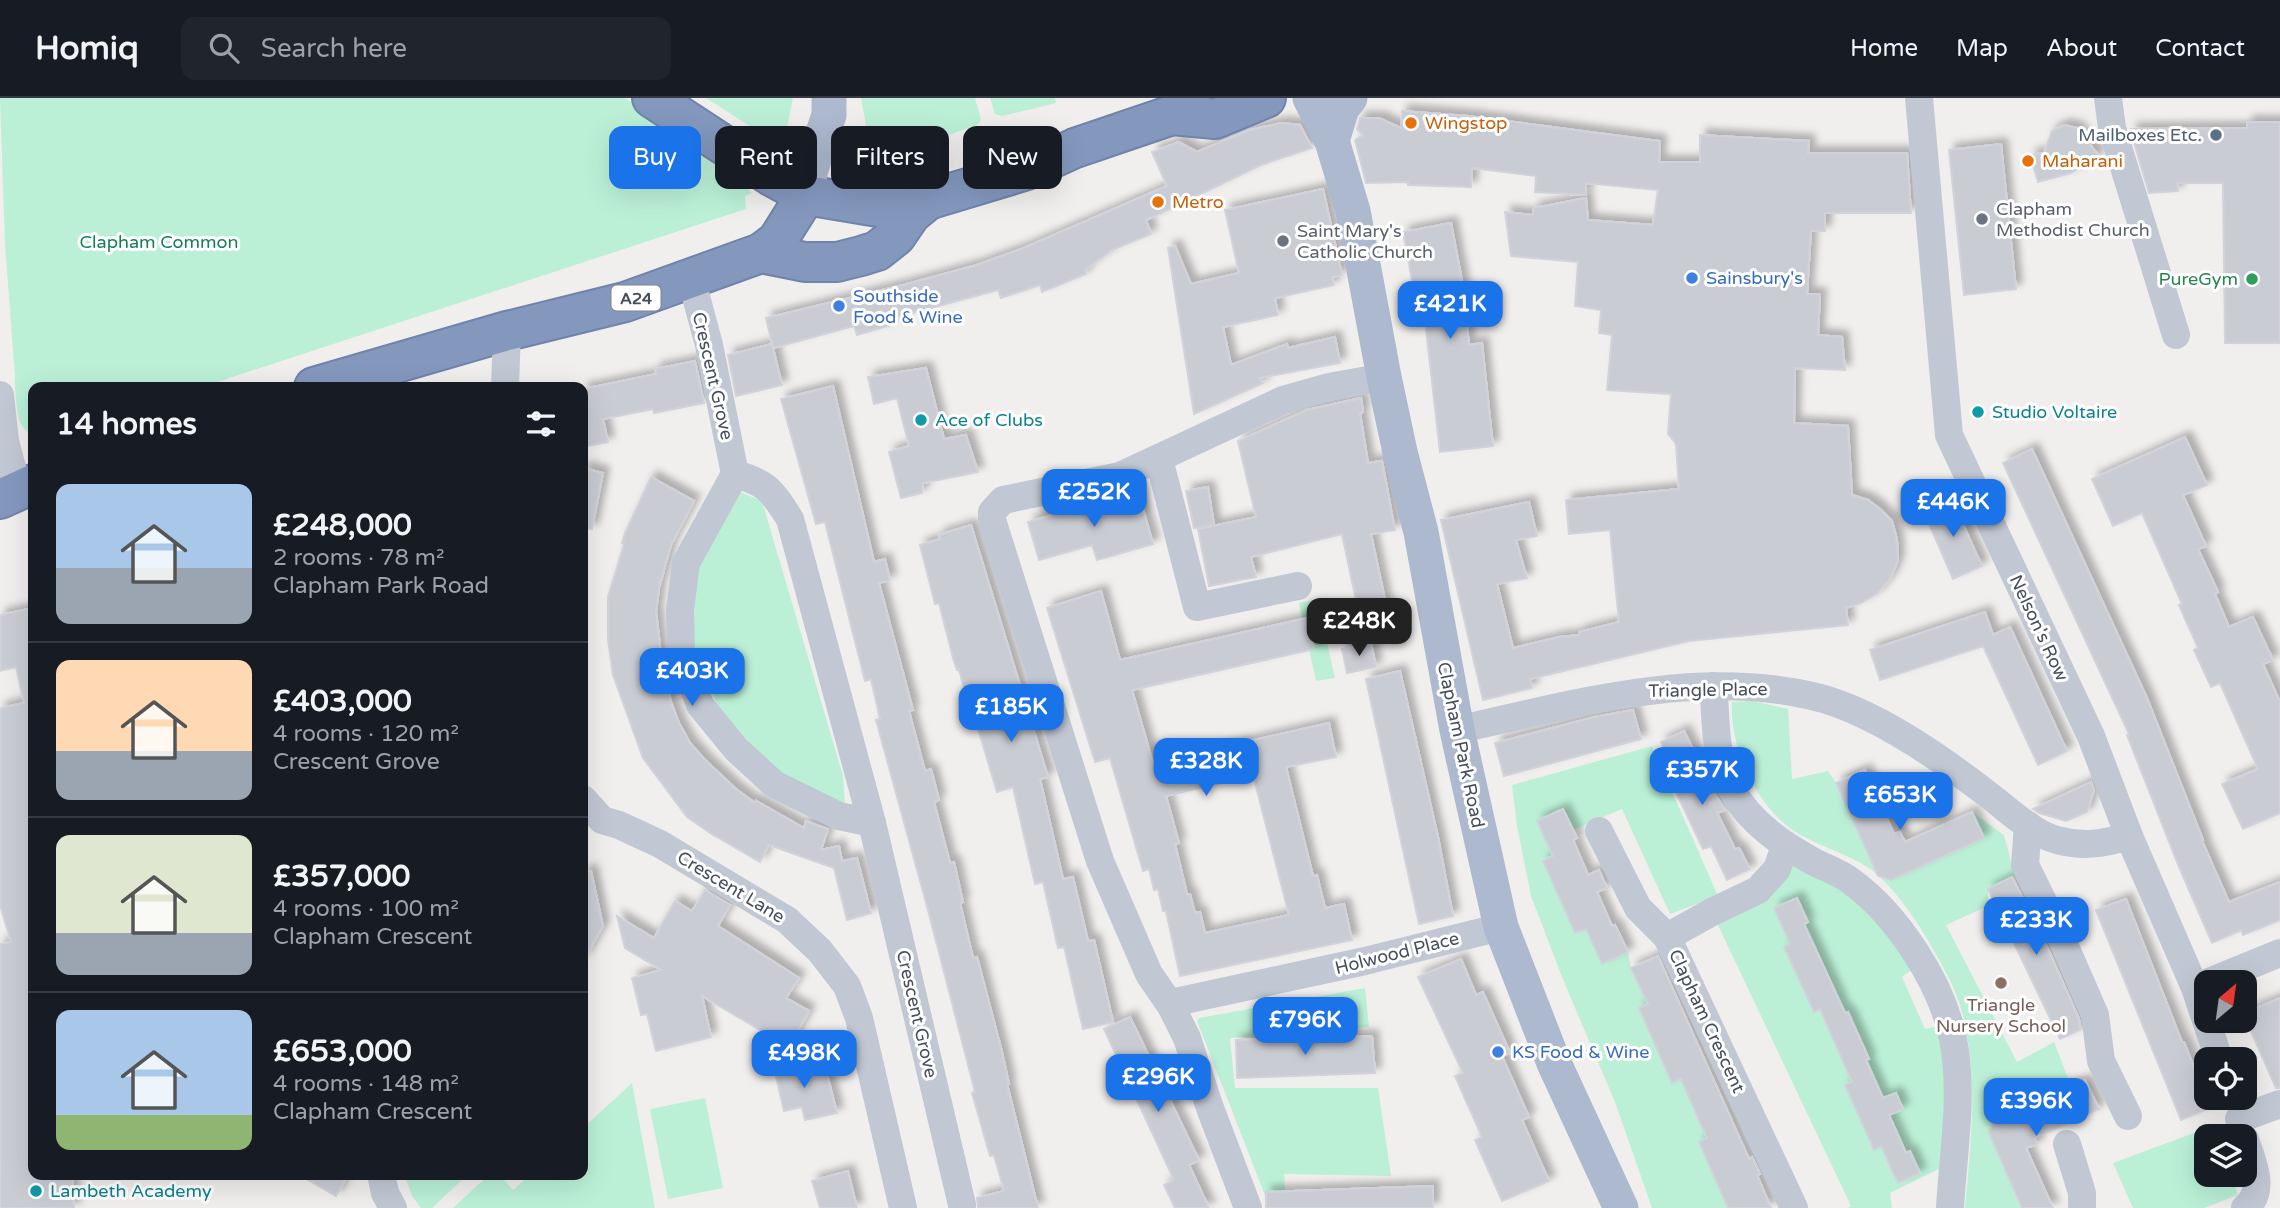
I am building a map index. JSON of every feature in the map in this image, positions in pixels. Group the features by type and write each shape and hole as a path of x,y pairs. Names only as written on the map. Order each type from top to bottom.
{"highway":[{"path":"652,98 771,176 806,195 884,208 928,200 1027,170 1182,106 1215,119 1266,98"},
{"name":"A24","path":"331,382 507,331 625,302 761,253 777,241 806,195"},
{"path":"761,253 805,262 837,262 877,251 896,236 911,214 928,200"}],"main road":[{"path":"806,195 815,157 830,114 829,98"},
{"name":"Clapham Park Road","path":"1310,98 1332,141 1353,211 1384,377 1421,532 1457,730 1500,927 1554,1063 1621,1208"},
{"path":"1332,141 1342,108 1350,98"}],"street":[{"name":"Nelson's Row","path":"1919,98 1949,435 2091,736 2129,836 2196,970"},
{"path":"2108,98 2112,128 2176,335"},
{"name":"Crescent Grove","path":"691,278 709,345 735,474 759,481 775,495 790,519 872,822 962,1205"},
{"path":"505,382 507,331"},
{"path":"1248,1208 1187,1038 1171,1006 1149,974 1100,861 992,520 992,512 1003,500 1120,476 1283,400 1329,387 1384,377"},
{"path":"0,395 5,441 17,491"},
{"path":"1159,459 1197,607 1298,586"},
{"path":"735,474 687,563 685,575 680,610 681,654 700,705 736,749 774,784 839,816 872,822"},
{"path":"1713,686 1714,731 1721,763 1732,789 1746,811 1785,846 1850,880 1882,908 1925,967 1953,1037 1958,1074 1958,1120 1950,1208"},
{"name":"Triangle Place","path":"1457,730 1640,691 1713,686 1766,688 1814,696 1862,714 1902,735 2053,840 2085,846 2129,836"},
{"name":"Crescent Lane","path":"588,805 602,820 660,844 787,920 820,951 847,986 859,1018 904,1208"},
{"path":"2028,825 2025,865 2095,1015 2101,1061 2128,1115"},
{"path":"1599,831 1637,908 1667,937"},
{"name":"Clapham Crescent","path":"1785,846 1777,869 1758,890 1667,937 1794,1208"},
{"name":"Holwood Place","path":"1171,1006 1180,1001 1365,961 1500,927"},
{"path":"2238,970 2280,953"},
{"path":"2245,1208 2253,1199 2258,1186 2240,1123 2280,1104"},
{"path":"2067,1143 2082,1193 2082,1208"},
{"path":"382,1180 393,1208"}],"green space":[{"name":"Clapham Common","path":"0,98 625,98 668,126 609,126 609,189 701,189 701,148 715,157 715,189 748,189 752,193 745,196 746,209 217,382 28,382 28,432 20,423 5,245"},
{"path":"706,98 793,98 787,126 750,126"},
{"path":"861,98 975,98 981,120 977,125 963,126 963,130 949,135 949,126 866,126"},
{"path":"990,98 1055,98 1056,103 1002,116 995,114"},
{"path":"735,490 762,501 843,776 845,806 779,773 720,712 692,644 692,572"},
{"path":"1317,599 1335,678 1316,681 1299,603"},
{"path":"1752,701 1788,709 1792,779 1828,771 1836,783 1877,875 1861,863 1799,834 1784,824 1759,794 1741,757 1732,720 1732,702"},
{"path":"1652,746 1718,896 1670,914 1622,809 1573,830 1563,809 1538,821 1553,856 1543,861 1575,933 1586,929 1602,964 1628,952 1631,968 1648,1004 1639,1009 1672,1082 1681,1079 1707,1138 1699,1143 1728,1208 1652,1208 1615,1102 1531,896 1517,826 1512,785"},
{"path":"1972,812 2004,835 2015,876 1988,889 1988,906 1946,925 2017,1062 2054,1042 2071,1086 1993,1121 1989,1134 2022,1208 1965,1208 1972,1085 1962,1012 1948,977 1925,935 1879,876"},
{"path":"1792,862 1849,894 1902,949 1913,969 1902,977 1925,1029 1940,1026 1948,1074 1943,1167 1890,1193 1892,1208 1848,1208 1851,1206 1716,921"},
{"path":"1365,988 1369,1027 1230,1038 1235,1088 1378,1088 1391,1176 1284,1174 1286,1208 1270,1208 1197,1021 1199,1018"},
{"path":"632,1083 655,1208 453,1208 483,1180 504,1180 513,1190 524,1180 588,1180 588,1123"},
{"path":"705,1098 723,1188 668,1199 650,1109"},
{"path":"2194,1133 2194,1187 2235,1187 2238,1195 2204,1208 2133,1208 2113,1163"},
{"path":"406,1180 462,1180 432,1208 421,1208 412,1196"}],"building":[{"path":"1402,111 1468,116 1660,141 1659,162 1700,162 1700,135 1809,141 1808,153 1907,153 1911,213 1825,213 1825,231 1811,231 1807,294 1820,294 1818,335 1842,337 1845,370 1795,368 1794,423 1848,426 1852,495 1868,500 1892,521 1897,540 1898,560 1891,577 1877,594 1846,608 1848,625 1689,641 1530,679 1532,688 1483,700 1441,520 1529,502 1537,536 1516,540 1527,578 1497,584 1513,648 1579,635 1579,632 1619,622 1610,530 1569,534 1566,500 1679,489 1676,444 1668,434 1671,394 1607,390 1612,335 1599,333 1601,310 1575,306 1578,262 1511,256 1505,212 1533,215 1534,208 1586,198 1588,220 1653,225 1658,190 1586,183 1586,195 1535,192 1536,176 1472,168 1471,187 1408,185 1408,182 1366,183 1355,140 1363,135 1357,129 1360,118 1379,118 1401,128"},
{"path":"2247,122 2280,122 2280,343 2225,343 2223,183 2177,183 2178,191 2149,193 2131,129 2247,128"},
{"path":"1282,123 1300,125 1312,148 1263,164 1146,220 1151,234 1112,250 1085,270 1086,274 1042,292 1040,285 1001,298 998,290 890,319 891,325 857,335 854,326 773,348 766,318 977,265 1024,248 1167,186 1152,152 1179,142 1197,152 1250,130"},
{"path":"2064,125 2077,128 2099,156 2071,173 2038,182 2030,155 2044,153 2052,131"},
{"name":"Clapham Methodist Church","path":"2001,144 2016,289 1964,295 1949,150"},
{"path":"1323,189 1342,275 1332,277 1334,285 1275,298 1278,315 1223,327 1231,365 1287,344 1288,348 1335,337 1340,363 1259,378 1263,383 1194,414 1168,248 1175,246 1191,284 1239,273 1225,210"},
{"path":"1451,223 1463,286 1469,345 1482,343 1493,446 1440,452 1422,294 1415,296 1403,232"},
{"path":"772,344 782,385 736,396 728,355"},
{"path":"695,361 704,403 603,419 608,442 588,446 588,388 656,374 655,369"},
{"name":"Ace of Clubs","path":"926,368 944,439 966,435 978,472 923,483 922,493 901,498 889,452 909,446 897,398 874,404 868,377"},
{"path":"833,386 874,562 885,559 890,580 879,583 913,710 909,711 925,771 931,769 939,800 934,802 950,863 954,862 973,958 977,957 1002,1052 1007,1084 1038,1208 978,1208 977,1198 1004,1191 994,1155 990,1156 972,1093 975,1092 876,720 880,719 871,679 865,681 825,522 816,524 781,399"},
{"path":"1361,398 1363,412 1360,413 1368,463 1382,461 1395,530 1371,534 1391,628 1363,633 1342,534 1251,557 1256,577 1209,586 1198,529 1256,517 1238,441 1307,410"},
{"path":"2185,437 2207,485 2183,495 2206,546 2198,549 2218,592 2215,594 2229,627 2253,617 2273,660 2263,664 2280,702 2280,813 2243,829 2222,784 2258,769 2220,683 2211,687 2194,650 2198,648 2179,605 2182,604 2142,513 2113,526 2092,479"},
{"path":"2032,449 2147,698 2202,841 2229,902 2280,882 2280,920 2243,935 2241,930 2212,943 2179,867 2127,735 2129,734 2003,463"},
{"path":"588,469 603,473 592,529 588,529"},
{"path":"651,477 694,501 671,545 659,588 656,611 661,655 671,702 679,723 690,743 705,760 755,803 756,801 804,828 806,821 828,829 821,850 839,846 842,861 857,858 871,913 847,920 834,868 769,845 760,862 710,833 687,817 643,758 613,675 608,640 608,597 625,533"},
{"path":"1208,487 1214,525 1194,528 1186,491"},
{"path":"1138,491 1153,544 1097,560 1092,545 1039,560 1028,522"},
{"path":"1951,498 1982,566 1953,579 1926,517 1926,509"},
{"path":"971,525 1048,777 1040,779 1063,879 1073,877 1088,941 1094,940 1113,1022 1083,1029 1064,947 1058,948 1043,882 1035,884 1013,787 997,792 970,702 953,658 939,603 935,604 920,545 940,539 939,535"},
{"path":"1101,591 1120,660 1307,618 1314,649 1132,690 1153,763 1329,723 1336,757 1286,767 1313,876 1317,875 1325,908 1344,904 1352,940 1180,976 1166,911 1163,911 1158,889 1154,890 1149,869 1143,871 1110,758 1095,762 1047,608","holes":["1253,775 1289,915 1205,933 1200,912 1195,913 1190,894 1187,894 1175,844 1179,843 1166,796"]},
{"path":"28,609 28,1180 72,1180 74,1208 0,1208 0,944 11,942 0,905 0,708 24,703 16,667 0,671 0,615"},
{"path":"1985,612 1993,635 2010,627 2067,751 2038,765 1983,646 1880,680 1870,650"},
{"path":"1371,643 1376,667 1347,673 1342,649"},
{"path":"1400,671 1453,916 1419,924 1366,679"},
{"path":"1633,710 1641,739 1504,776 1495,743"},
{"path":"1684,731 1697,757 1692,760 1710,796 1715,794 1725,810 1717,813 1735,849 1739,848 1750,869 1727,880 1711,846 1703,849 1672,784 1679,780 1661,742"},
{"path":"1865,770 1894,834 1900,832 1905,842 1972,812 1984,838 1891,880 1878,876 1836,783"},
{"path":"2091,782 2094,790 2087,812 2066,821 2033,809"},
{"path":"1563,809 1577,838 1573,840 1588,875 1599,870 1607,888 1597,892 1612,926 1615,925 1628,952 1602,964 1586,929 1575,933 1543,861 1553,856 1537,821"},
{"path":"588,871 591,871 603,926 588,952"},
{"path":"2012,877 2079,1019 2080,1030 2060,1039 1988,889"},
{"path":"705,890 730,905 718,926 799,978 786,998 809,1011 789,1047 702,996 711,1037 656,1051 647,1014 641,1015 632,978 661,970 625,948 617,916 654,938 675,901 692,911"},
{"path":"1797,898 1808,922 1804,924 1845,1013 1848,1012 1883,1098 1896,1093 1903,1109 1889,1115 1906,1153 1910,1151 1920,1173 1898,1183 1881,1146 1874,1150 1845,1085 1852,1082 1820,1009 1814,1012 1784,947 1790,944 1774,908"},
{"path":"2126,899 2194,1067 2194,1110 2205,1110 2181,1120 2096,910"},
{"path":"1658,956 1749,1159 1752,1157 1760,1174 1757,1175 1771,1208 1728,1208 1699,1142 1707,1138 1681,1079 1672,1083 1639,1008 1648,1004 1631,968"},
{"path":"1461,959 1476,995 1483,992 1510,1053 1502,1056 1529,1117 1522,1120 1549,1181 1502,1201 1475,1140 1482,1137 1455,1076 1463,1073 1418,977"},
{"path":"2280,998 2280,1088 2276,1088 2252,1033 2258,1032 2258,1007"},
{"path":"1130,1017 1199,1160 1189,1165 1209,1208 1175,1208 1164,1185 1174,1180 1104,1029"},
{"path":"1372,1036 1375,1073 1237,1078 1236,1040"},
{"path":"772,1059 827,1074 837,1113 805,1120 802,1107 784,1111"},
{"path":"2085,1080 2099,1109 2034,1138 2037,1144 2026,1148 2053,1208 2022,1208 1989,1133 1993,1121"},
{"path":"848,1171 857,1208 820,1208 812,1181"},
{"path":"308,1180 345,1180 336,1196"},
{"path":"1433,1186 1433,1208 1266,1208 1266,1192"}],"place":[{"name":"Wingstop","path":"1411,123"},
{"name":"Mailboxes Etc.","path":"2216,135"},
{"name":"Maharani","path":"2028,161"},
{"name":"Metro","path":"1158,202"},
{"name":"Clapham Methodist Church","path":"1982,219"},
{"name":"Saint Mary's Catholic Church","path":"1283,241"},
{"name":"Sainsbury's","path":"1692,278"},
{"name":"PureGym","path":"2252,279"},
{"name":"Southside Food & Wine","path":"839,306"},
{"name":"Studio Voltaire","path":"1978,412"},
{"name":"Ace of Clubs","path":"921,420"},
{"name":"Triangle Nursery School","path":"2001,983"},
{"name":"KS Food & Wine","path":"1498,1052"},
{"name":"Lambeth Academy","path":"36,1191"}]}
